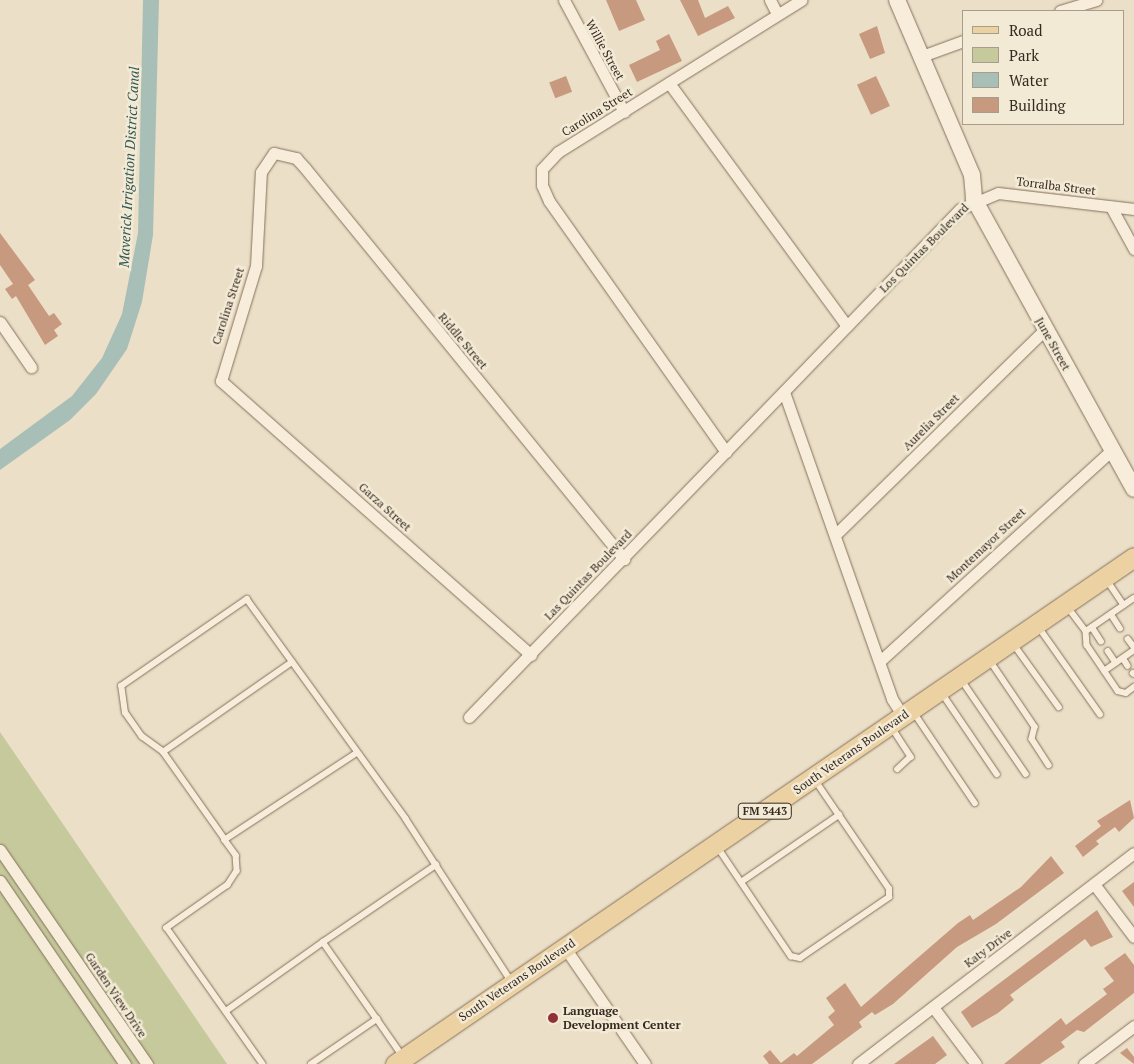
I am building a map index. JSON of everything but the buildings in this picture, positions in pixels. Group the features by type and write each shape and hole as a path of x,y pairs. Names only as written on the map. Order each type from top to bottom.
{"main road":[{"name":"South Veterans Boulevard","path":"399,1061 1134,557"}],"street":[{"name":"Willie Street","path":"564,0 624,112"},
{"path":"770,0 777,14"},
{"name":"Carolina Street","path":"726,452 549,200 542,185 542,169 558,152 801,0"},
{"name":"Los Quintas Boulevard","path":"726,452 974,199 972,175 897,0"},
{"path":"1063,10 1096,0"},
{"path":"922,56 962,41"},
{"path":"669,83 848,326"},
{"name":"Carolina Street","path":"221,381 256,266 260,172 274,153"},
{"name":"Riddle Street","path":"274,153 296,158 624,559"},
{"name":"Torralba Street","path":"974,199 998,193 1134,210"},
{"name":"June Street","path":"974,199 1134,488"},
{"path":"1110,207 1134,249"},
{"path":"0,322 30,367"},
{"name":"Aurelia Street","path":"836,534 1045,329"},
{"name":"Garza Street","path":"221,381 531,655"},
{"path":"784,392 836,534 892,699 902,717"},
{"name":"Montemayor Street","path":"880,661 1112,450"},
{"name":"Las Quintas Boulevard","path":"469,717 726,452"},
{"name":"Garden View Drive","path":"0,851 145,1060 132,1064"},
{"name":"Katy Drive","path":"858,1064 1134,853"},
{"path":"0,881 125,1064"},
{"path":"1094,884 1134,937"},
{"path":"565,948 645,1064"},
{"name":"Garden View Drive","path":"53,959 68,949"},
{"path":"933,1007 976,1064"},
{"path":"1084,1064 1134,1026"}],"lane":[{"path":"1105,577 1124,605"},
{"path":"263,1064 167,928 228,885 237,871 236,855 163,752 142,737 125,713 121,686 247,598 436,865 513,983"},
{"path":"1086,631 1134,600"},
{"path":"1066,604 1086,631 1086,645 1118,691 1126,693 1134,687"},
{"path":"1111,614 1120,628"},
{"path":"1036,624 1100,714"},
{"path":"1092,627 1101,641"},
{"path":"1104,671 1134,649 1128,638"},
{"path":"1012,641 1059,707"},
{"path":"1108,651 1116,663"},
{"path":"988,658 1035,727 1032,739 1048,765"},
{"path":"1123,658 1128,666"},
{"path":"163,752 292,662"},
{"path":"959,677 1026,774"},
{"path":"940,690 997,774"},
{"path":"898,769 912,756 902,717"},
{"path":"902,717 974,803"},
{"path":"225,840 356,754"},
{"path":"716,845 791,956 800,958 889,897 889,889 813,778"},
{"path":"741,882 839,815"},
{"path":"226,1011 436,865"},
{"path":"323,942 377,1019 399,1061"},
{"path":"311,1064 377,1019"}],"green space":[{"path":"0,732 227,1064 0,1064"}],"water":[{"path":"143,0 159,0 153,235 142,302 127,349 96,394 70,420 0,470 0,449 72,396 102,358 122,314 138,233"}],"place":[{"name":"Language Development Center","path":"553,1018"}],"water label":[{"name":"Maverick Irrigation District Canal","path":"129,167"}]}
